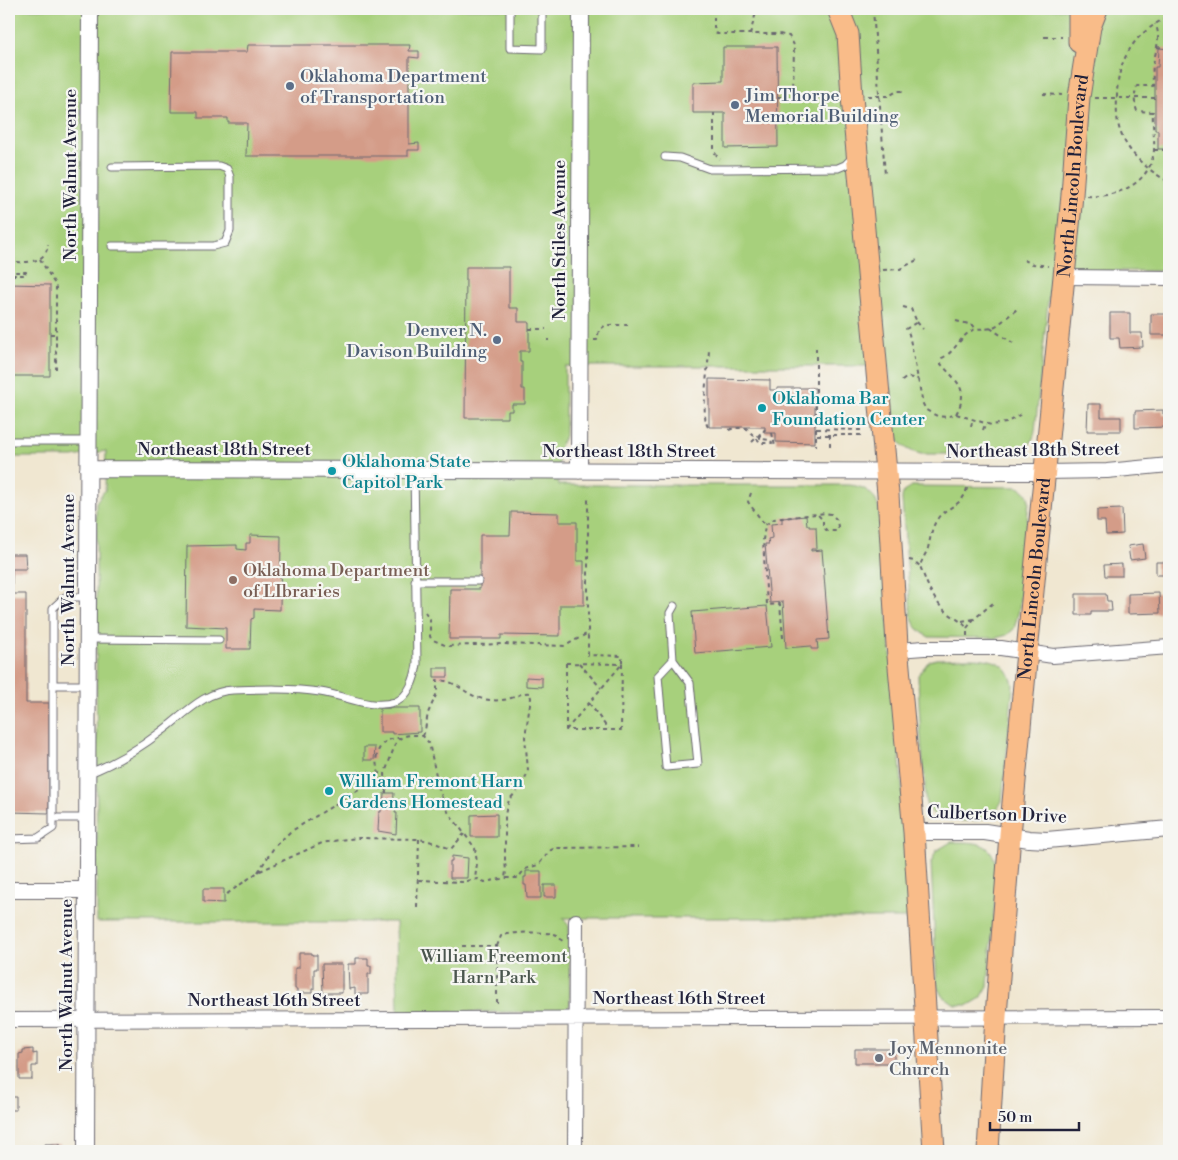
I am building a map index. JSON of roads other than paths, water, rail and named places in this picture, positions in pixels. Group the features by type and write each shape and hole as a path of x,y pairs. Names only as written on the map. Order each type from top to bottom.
{"main road":[{"path":"838,9 848,34 886,472 898,650 914,832 934,1151"},
{"path":"853,97 857,36 855,9"},
{"path":"1079,9 1079,97"},
{"name":"North Lincoln Boulevard","path":"988,1151 991,1051 996,1016 1010,835 1045,472 1056,272 1072,196 1079,97 1090,27 1096,9"}],"street":[{"name":"North Walnut Avenue","path":"86,1151 90,9"},
{"name":"North Stiles Avenue","path":"579,471 581,9"},
{"path":"1056,272 1169,278"},
{"name":"Northeast 18th Street","path":"88,469 1045,472 1169,465"},
{"path":"898,650 1001,648 1062,656 1169,648"},
{"name":"Culbertson Drive","path":"914,832 985,832 1047,840 1169,829"},
{"path":"9,890 86,890"},
{"path":"575,1151 576,921"},
{"name":"Northeast 16th Street","path":"9,1020 926,1016 1169,1017"}],"lane":[{"path":"510,9 510,48 534,49 542,49 542,9"},
{"path":"665,157 680,158 710,169 838,168 845,165 857,153"},
{"path":"112,168 224,168 229,173 230,195 230,231 225,243 213,246 112,246"},
{"path":"9,441 88,441"},
{"path":"87,774 103,768 162,732 202,700 220,692 240,690 302,690 323,692 350,700 380,703 396,701 403,697 416,672 414,470"},
{"path":"415,581 478,581"},
{"path":"9,839 38,838 53,828 52,608 65,597 88,596"},
{"path":"673,660 658,676 666,767 698,764 690,683 673,660 670,613 674,606"},
{"path":"88,638 219,640"},
{"path":"53,685 87,685"},
{"path":"53,818 86,818"}],"place":[{"name":"Oklahoma Department of Transportation","path":"290,86"},
{"name":"Jim Thorpe Memorial Building","path":"735,105"},
{"name":"Denver N. Davison Building","path":"497,340"},
{"name":"Oklahoma Bar Foundation Center","path":"762,408"},
{"name":"Oklahoma State Capitol Park","path":"332,471"},
{"name":"Oklahoma Department of LIbraries","path":"233,580"},
{"name":"William Fremont Harn Gardens Homestead","path":"329,791"},
{"name":"Joy Mennonite Church","path":"879,1058"}],"park label":[{"name":"William Freemont Harn Park","path":"494,966"}]}
